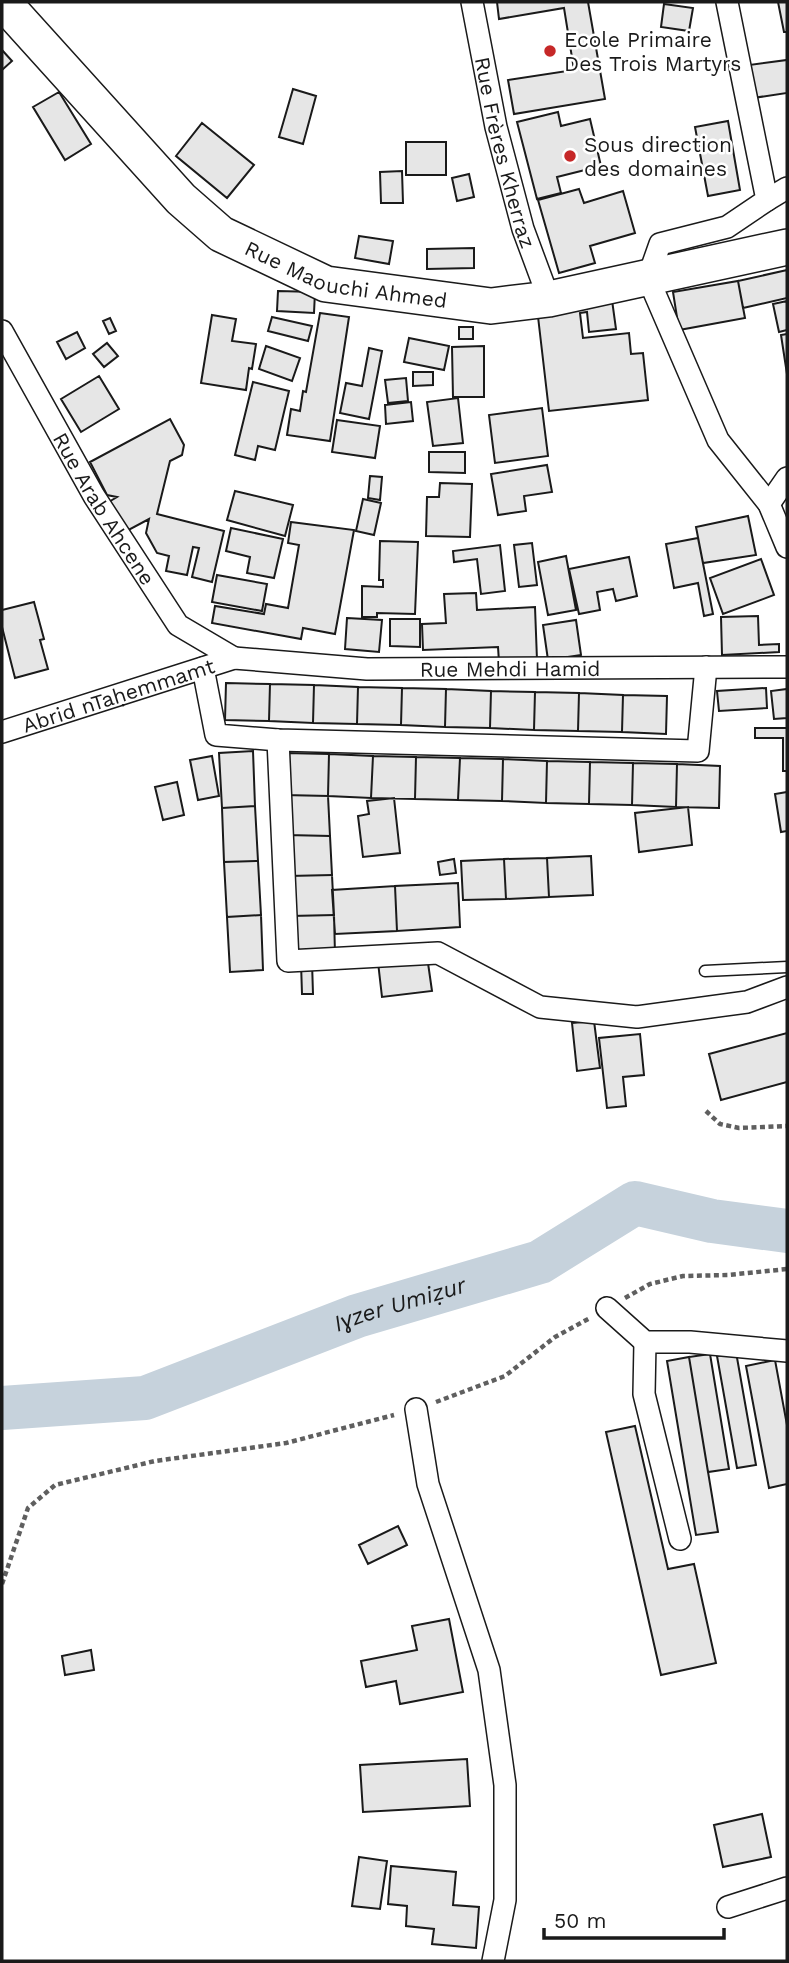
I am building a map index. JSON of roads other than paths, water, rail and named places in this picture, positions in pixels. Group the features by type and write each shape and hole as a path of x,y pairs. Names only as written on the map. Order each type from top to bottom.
{"main road":[{"name":"Rue Maouchi Ahmed","path":"2,2 181,199 221,234 326,284 491,306 549,299 787,247"}],"street":[{"name":"Rue Frères Kherraz","path":"472,2 496,127 523,229 549,299"},
{"path":"727,2 767,200"},
{"path":"787,188 727,227 660,244 648,278 718,440 769,504 787,547"},
{"name":"Rue Arab Ahcene","path":"2,331 94,496 178,625 234,658"},
{"path":"769,504 787,478"},
{"name":"Rue Mehdi Hamid","path":"234,658 367,669 787,667"},
{"name":"Abrid nTaḥemmamt","path":"2,732 234,658"},
{"path":"203,668 216,735 278,740 698,751 706,667"},
{"path":"278,740 288,961 438,953 540,1007 637,1017 747,1002 787,987"},
{"path":"607,1308 645,1342 690,1342 787,1351"},
{"path":"645,1342 644,1394 680,1539"},
{"path":"416,1409 428,1483 489,1670 503,1772 505,1900 493,1961"},
{"path":"728,1907 787,1888"}],"lane":[{"path":"705,971 787,967"}],"waterway":[{"name":"Iɣzer Umiẓur","path":"2,1408 145,1398 357,1316 540,1262 635,1203 712,1221 787,1231"}],"place":[{"name":"Ecole Primaire Des Trois Martyrs","path":"550,51"},
{"name":"Sous direction des domaines","path":"570,156"}]}
